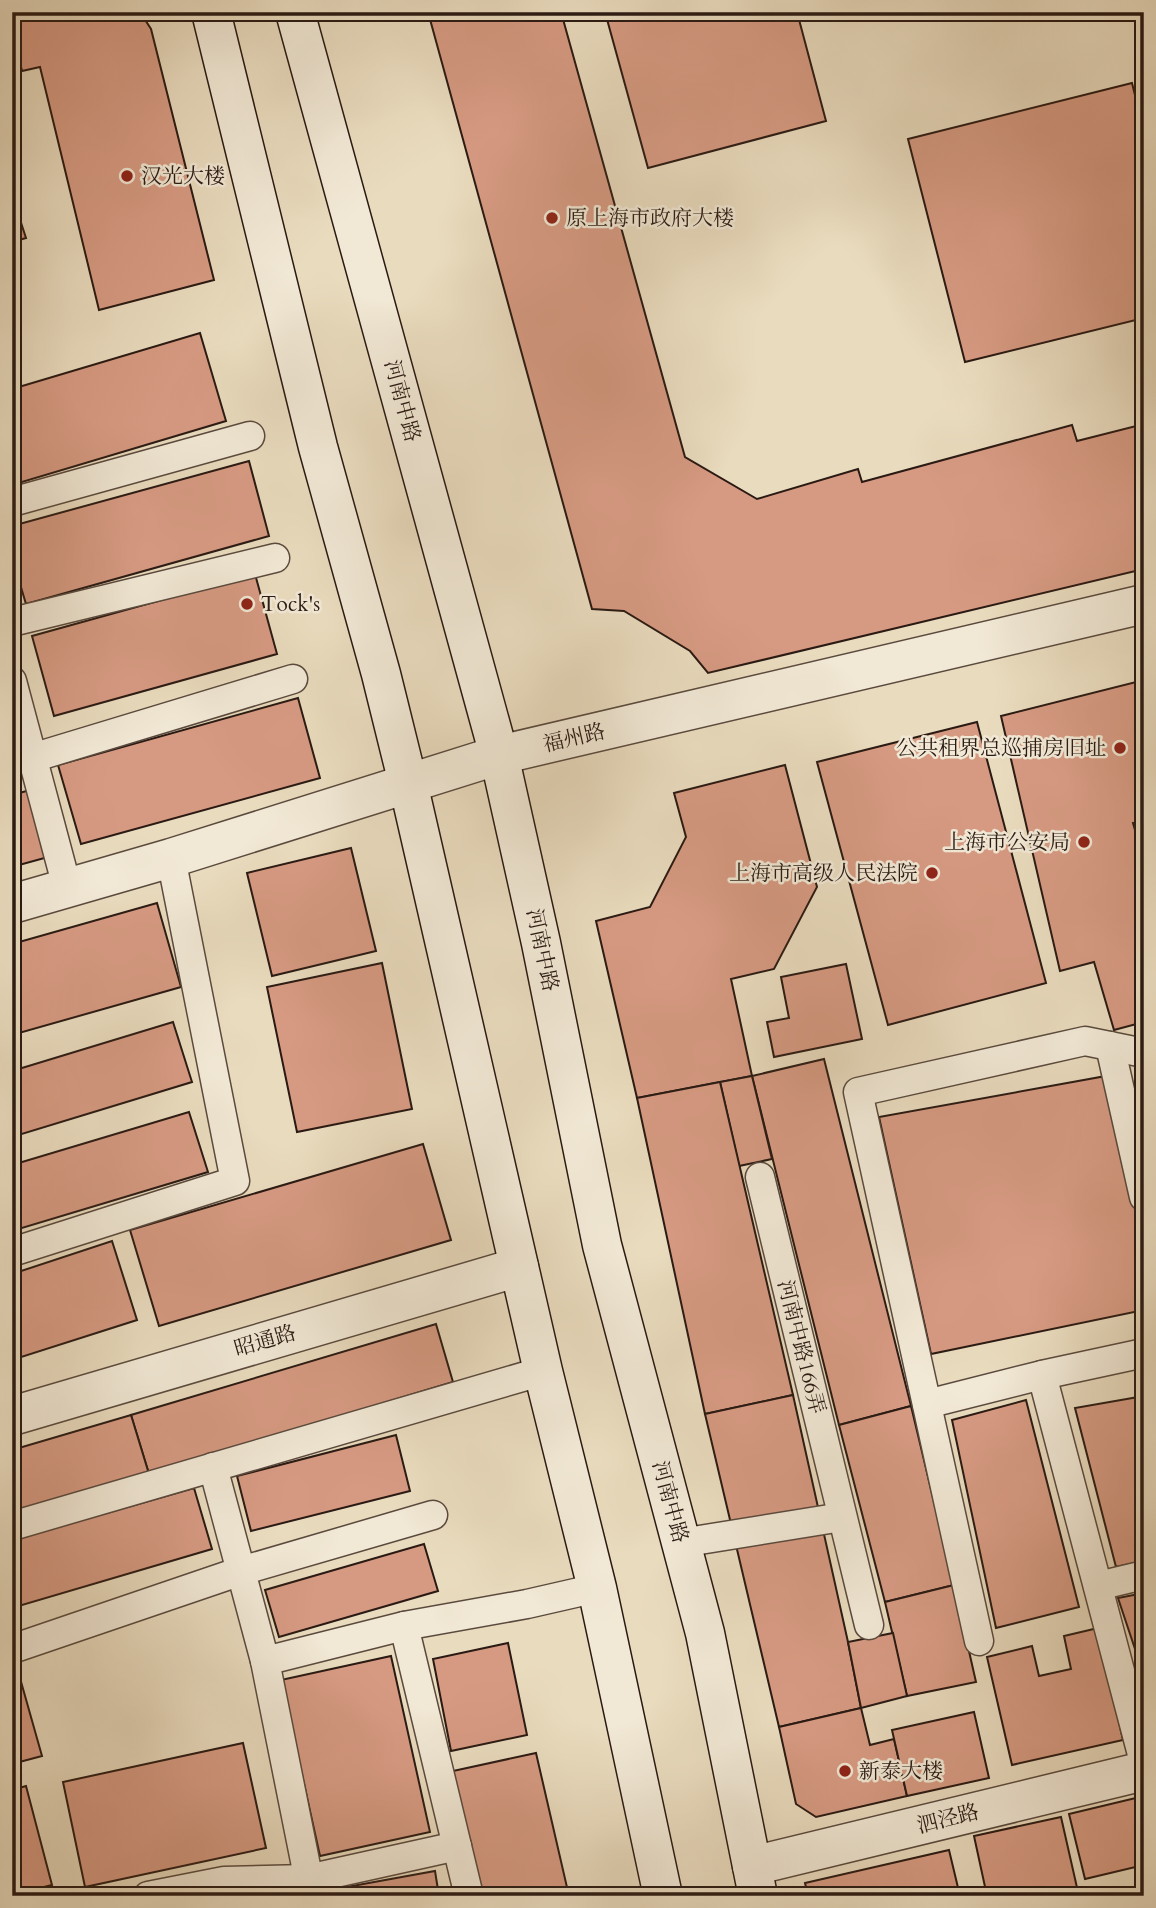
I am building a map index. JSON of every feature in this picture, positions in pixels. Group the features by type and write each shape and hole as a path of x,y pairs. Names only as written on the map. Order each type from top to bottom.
{"main road":[{"path":"211,12 318,446 408,783 543,1371 597,1588 663,1896"},
{"name":"河南中路","path":"295,12 499,755 541,943 602,1245 705,1633 755,1881"},
{"name":"福州路","path":"12,904 171,858 499,755 1144,604"},
{"name":"昭通路","path":"12,1416 519,1267"},
{"name":"泗泾路","path":"755,1881 1144,1771"}],"lane":[{"path":"12,502 250,436"},
{"path":"12,622 275,558"},
{"path":"32,758 293,680"},
{"path":"14,696 66,887"},
{"path":"12,1252 235,1181 171,858"},
{"path":"979,1641 858,1092 1086,1041 1144,1053"},
{"path":"1110,1046 1144,1197"},
{"name":"河南中路166弄","path":"760,1177 869,1625"},
{"path":"927,1404 1144,1353"},
{"path":"12,1526 543,1371"},
{"path":"1042,1375 1144,1762"},
{"path":"213,1466 265,1661 310,1887"},
{"path":"12,1648 241,1571 433,1515"},
{"path":"681,1543 842,1517"},
{"path":"1098,1586 1144,1574"},
{"path":"265,1661 404,1626 527,1604 597,1588"},
{"path":"404,1626 469,1896"},
{"path":"148,1896 224,1881 310,1887 457,1846"}],"building":[{"name":"汉光大楼","path":"12,12 140,12 151,29 214,280 99,310 40,67 22,71 12,30"},
{"name":"原上海市政府大楼","path":"428,12 561,12 685,457 757,499 858,469 862,482 1072,425 1077,441 1144,424 1144,569 708,673 690,651 624,611 592,609"},
{"path":"605,12 797,12 826,121 648,168"},
{"path":"1132,83 1144,131 1144,318 965,362 908,139"},
{"path":"12,195 26,238 12,242"},
{"path":"200,333 226,421 12,485 12,389"},
{"path":"249,461 269,536 26,604 12,557 12,526"},
{"path":"255,574 277,654 54,716 32,636"},
{"name":"上海市公安局","path":"1144,680 1144,821 1133,823 1144,861 1144,1022 1114,1030 1094,962 1060,971 1001,716"},
{"path":"298,698 320,778 81,844 58,765"},
{"path":"12,722 29,776 12,781"},
{"name":"上海市高级人民法院","path":"977,722 1046,983 888,1025 817,762"},
{"path":"785,765 817,887 774,969 731,979 752,1076 637,1098 596,921 650,907 686,837 674,793"},
{"path":"30,790 48,857 12,867 12,795"},
{"path":"351,848 376,951 272,976 247,873"},
{"path":"157,903 181,987 12,1035 12,944"},
{"path":"382,963 412,1109 297,1132 267,987"},
{"path":"846,964 862,1039 774,1057 767,1022 789,1018 781,977"},
{"path":"173,1022 192,1082 12,1137 12,1071"},
{"path":"824,1059 911,1406 839,1425 752,1076"},
{"path":"752,1076 772,1159 739,1166 720,1082"},
{"path":"1106,1076 1144,1249 1144,1310 931,1354 879,1117"},
{"path":"720,1082 793,1395 705,1414 637,1098"},
{"path":"1128,1085 1144,1089 1144,1148"},
{"path":"189,1112 208,1172 12,1231 12,1165"},
{"path":"423,1144 451,1240 159,1326 130,1230"},
{"path":"112,1241 137,1320 12,1360 12,1274"},
{"path":"436,1324 453,1382 149,1474 131,1415"},
{"path":"793,1395 861,1708 779,1727 705,1414"},
{"path":"1144,1396 1144,1561 1116,1567 1075,1408"},
{"path":"1026,1400 1079,1607 996,1628 952,1420"},
{"path":"911,1406 954,1585 885,1602 839,1425"},
{"path":"131,1415 149,1474 12,1514 12,1450"},
{"path":"396,1435 410,1491 251,1531 237,1476"},
{"path":"194,1488 212,1549 12,1608 12,1540"},
{"path":"424,1544 438,1591 279,1637 265,1590"},
{"path":"954,1585 976,1682 907,1696 885,1602"},
{"path":"1144,1593 1144,1676 1118,1598"},
{"path":"1098,1628 1123,1740 1012,1765 987,1657 1032,1646 1039,1676 1071,1669 1064,1636"},
{"path":"893,1633 907,1696 861,1708 848,1642"},
{"path":"508,1643 527,1735 451,1751 433,1659"},
{"path":"391,1656 430,1832 320,1856 281,1680"},
{"path":"18,1671 42,1756 12,1764 12,1672"},
{"name":"新泰大楼","path":"861,1708 870,1745 894,1739 907,1796 816,1817 796,1804 779,1727"},
{"path":"974,1712 989,1778 907,1796 892,1730"},
{"path":"243,1743 266,1848 85,1887 63,1782"},
{"path":"536,1753 569,1896 481,1896 453,1771"},
{"path":"26,1786 52,1885 12,1895 12,1790"},
{"path":"1144,1796 1144,1865 1085,1879 1069,1814"},
{"path":"1061,1817 1078,1892 1060,1896 987,1896 974,1836"},
{"path":"949,1850 960,1896 808,1896 805,1883"},
{"path":"435,1871 439,1896 342,1896 341,1888"}],"place":[{"name":"汉光大楼","path":"127,176"},
{"name":"原上海市政府大楼","path":"552,218"},
{"name":"Tock's","path":"247,604"},
{"name":"公共租界总巡捕房旧址","path":"1120,748"},
{"name":"上海市公安局","path":"1084,842"},
{"name":"上海市高级人民法院","path":"932,873"},
{"name":"新泰大楼","path":"845,1771"}]}
